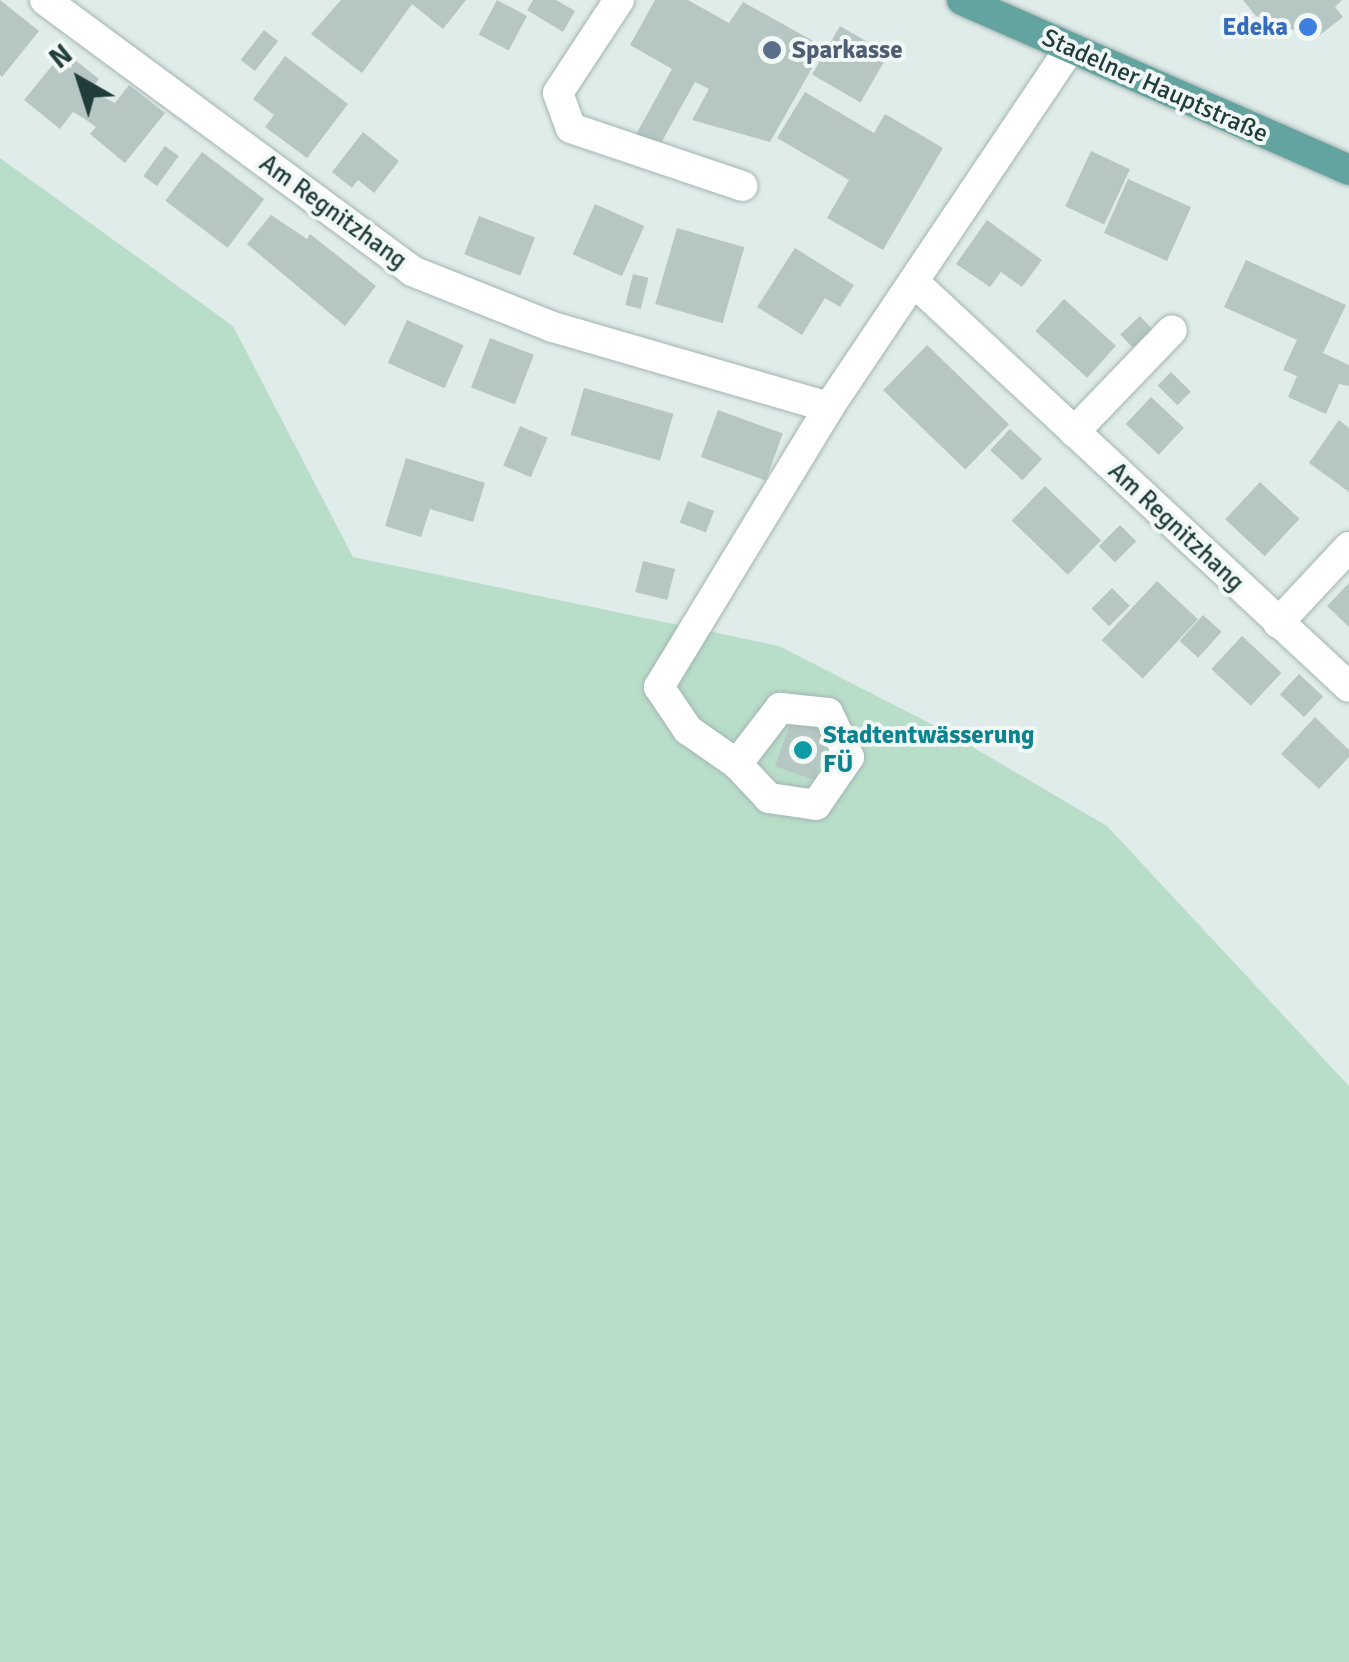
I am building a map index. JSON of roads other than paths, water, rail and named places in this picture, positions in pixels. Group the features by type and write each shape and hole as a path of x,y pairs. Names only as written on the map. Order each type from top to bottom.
{"main road":[{"name":"Stadelner Hauptstraße","path":"962,0 1349,170"}],"street":[{"name":"Am Regnitzhang","path":"46,0 412,270 552,327 829,408"},
{"path":"619,0 558,93 571,128 742,186"},
{"path":"737,764 688,730 659,687 696,618 829,408 1070,49"},
{"name":"Am Regnitzhang","path":"914,282 1349,687"},
{"path":"1074,432 1172,330"},
{"path":"1278,623 1349,547"}],"place":[{"name":"Edeka","path":"1308,27"},
{"name":"Sparkasse","path":"772,50"},
{"name":"Stadtentwässerung FÜ","path":"803,750"}]}
